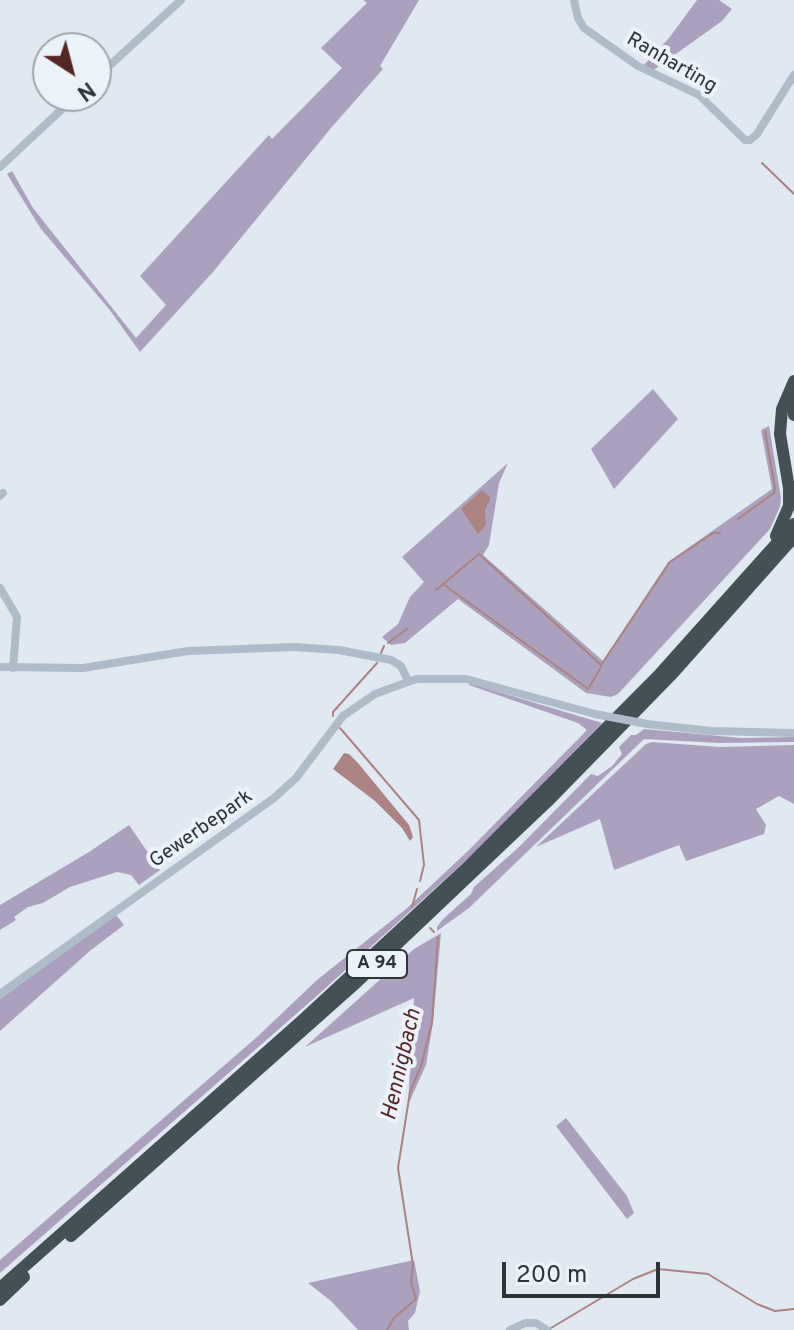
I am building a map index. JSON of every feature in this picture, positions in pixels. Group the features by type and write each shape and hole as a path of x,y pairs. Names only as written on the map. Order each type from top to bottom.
{"highway":[{"path":"794,382 791,406 794,415"},
{"path":"764,559 768,546 780,531 789,506 780,434 782,409 794,382"},
{"name":"A 94","path":"0,1288 305,1018 468,867 620,716 794,524"},
{"name":"A 94","path":"0,1300 265,1065 456,890 641,707 794,537"}],"street":[{"path":"112,63 181,0"},
{"name":"Ranharting","path":"574,0 584,28 638,66 699,95 745,140 757,134 794,75"},
{"path":"1,163 58,112"},
{"path":"0,588 17,617 13,668"},
{"path":"0,667 58,669 112,665 209,649 294,647 339,650 391,660 401,666 408,681"},
{"name":"Gewerbepark","path":"0,994 274,798 296,778 329,731 352,708 375,694 408,681 434,677 476,681 595,714 647,724 711,731 794,733"},
{"path":"510,1330 525,1323 536,1323 547,1330"}],"shaded area":[{"path":"363,0 419,0 380,66 383,69 213,272 140,352 109,309 41,229 7,174 12,171 33,208 136,338 166,305 140,276 269,135 272,139 342,68 321,48 367,3"},
{"path":"697,0 719,0 732,9 722,21 652,71 643,66 669,38"},
{"path":"653,389 678,419 614,489 591,449"},
{"path":"769,426 781,498 770,529 618,694 611,697 586,693 458,599 405,643 391,645 382,637 398,624 410,597 424,582 402,557 508,463 499,483 489,545 483,555 603,661 668,562 772,489 761,430"},
{"path":"482,490 490,500 485,510 486,525 478,534 461,509"},
{"path":"469,683 602,723 474,853 319,994 0,1273 0,1260 257,1037 317,980 406,909 587,730 578,723"},
{"path":"644,729 741,738 794,737 794,742 720,743 644,739 469,908 437,931 443,919 471,894 474,887 519,847 591,774 598,776 612,766 622,754 619,747 631,735"},
{"path":"646,744 720,747 794,745 794,804 779,796 756,809 766,825 764,834 686,861 679,845 614,870 600,819 536,847"},
{"path":"344,753 358,763 409,825 413,837 410,841 402,828 375,801 333,769"},
{"path":"129,825 160,870 139,885 131,875 117,872 70,887 43,903 28,907 14,917 16,920 0,930 0,905"},
{"path":"114,916 124,925 91,950 0,1031 0,999"},
{"path":"441,933 426,1065 408,1105 414,998 305,1047 414,949"},
{"path":"566,1118 627,1196 634,1213 627,1219 556,1126"},
{"path":"414,1260 420,1291 415,1313 408,1321 409,1330 358,1330 331,1301 308,1283"}],"waterway":[{"path":"762,163 794,194"},
{"name":"Hennigbach","path":"738,519 774,493 765,431"},
{"name":"Hennigbach","path":"436,590 479,554 601,665 670,562 713,533 720,533"},
{"name":"Hennigbach","path":"443,584 588,689 601,667"},
{"name":"Hennigbach","path":"388,643 407,629"},
{"name":"Hennigbach","path":"381,653 384,646"},
{"name":"Hennigbach","path":"333,716 333,712 377,663"},
{"name":"Hennigbach","path":"340,728 419,820 424,865 420,881"},
{"name":"Hennigbach","path":"412,907 417,889"},
{"name":"Hennigbach","path":"430,928 434,932"},
{"name":"Hennigbach","path":"387,1330 394,1318 416,1299 411,1282 413,1265 398,1168 410,1092 421,1066 432,1023 438,937"},
{"path":"551,1328 633,1279 658,1269 708,1274 757,1304 775,1311 794,1309"}]}
